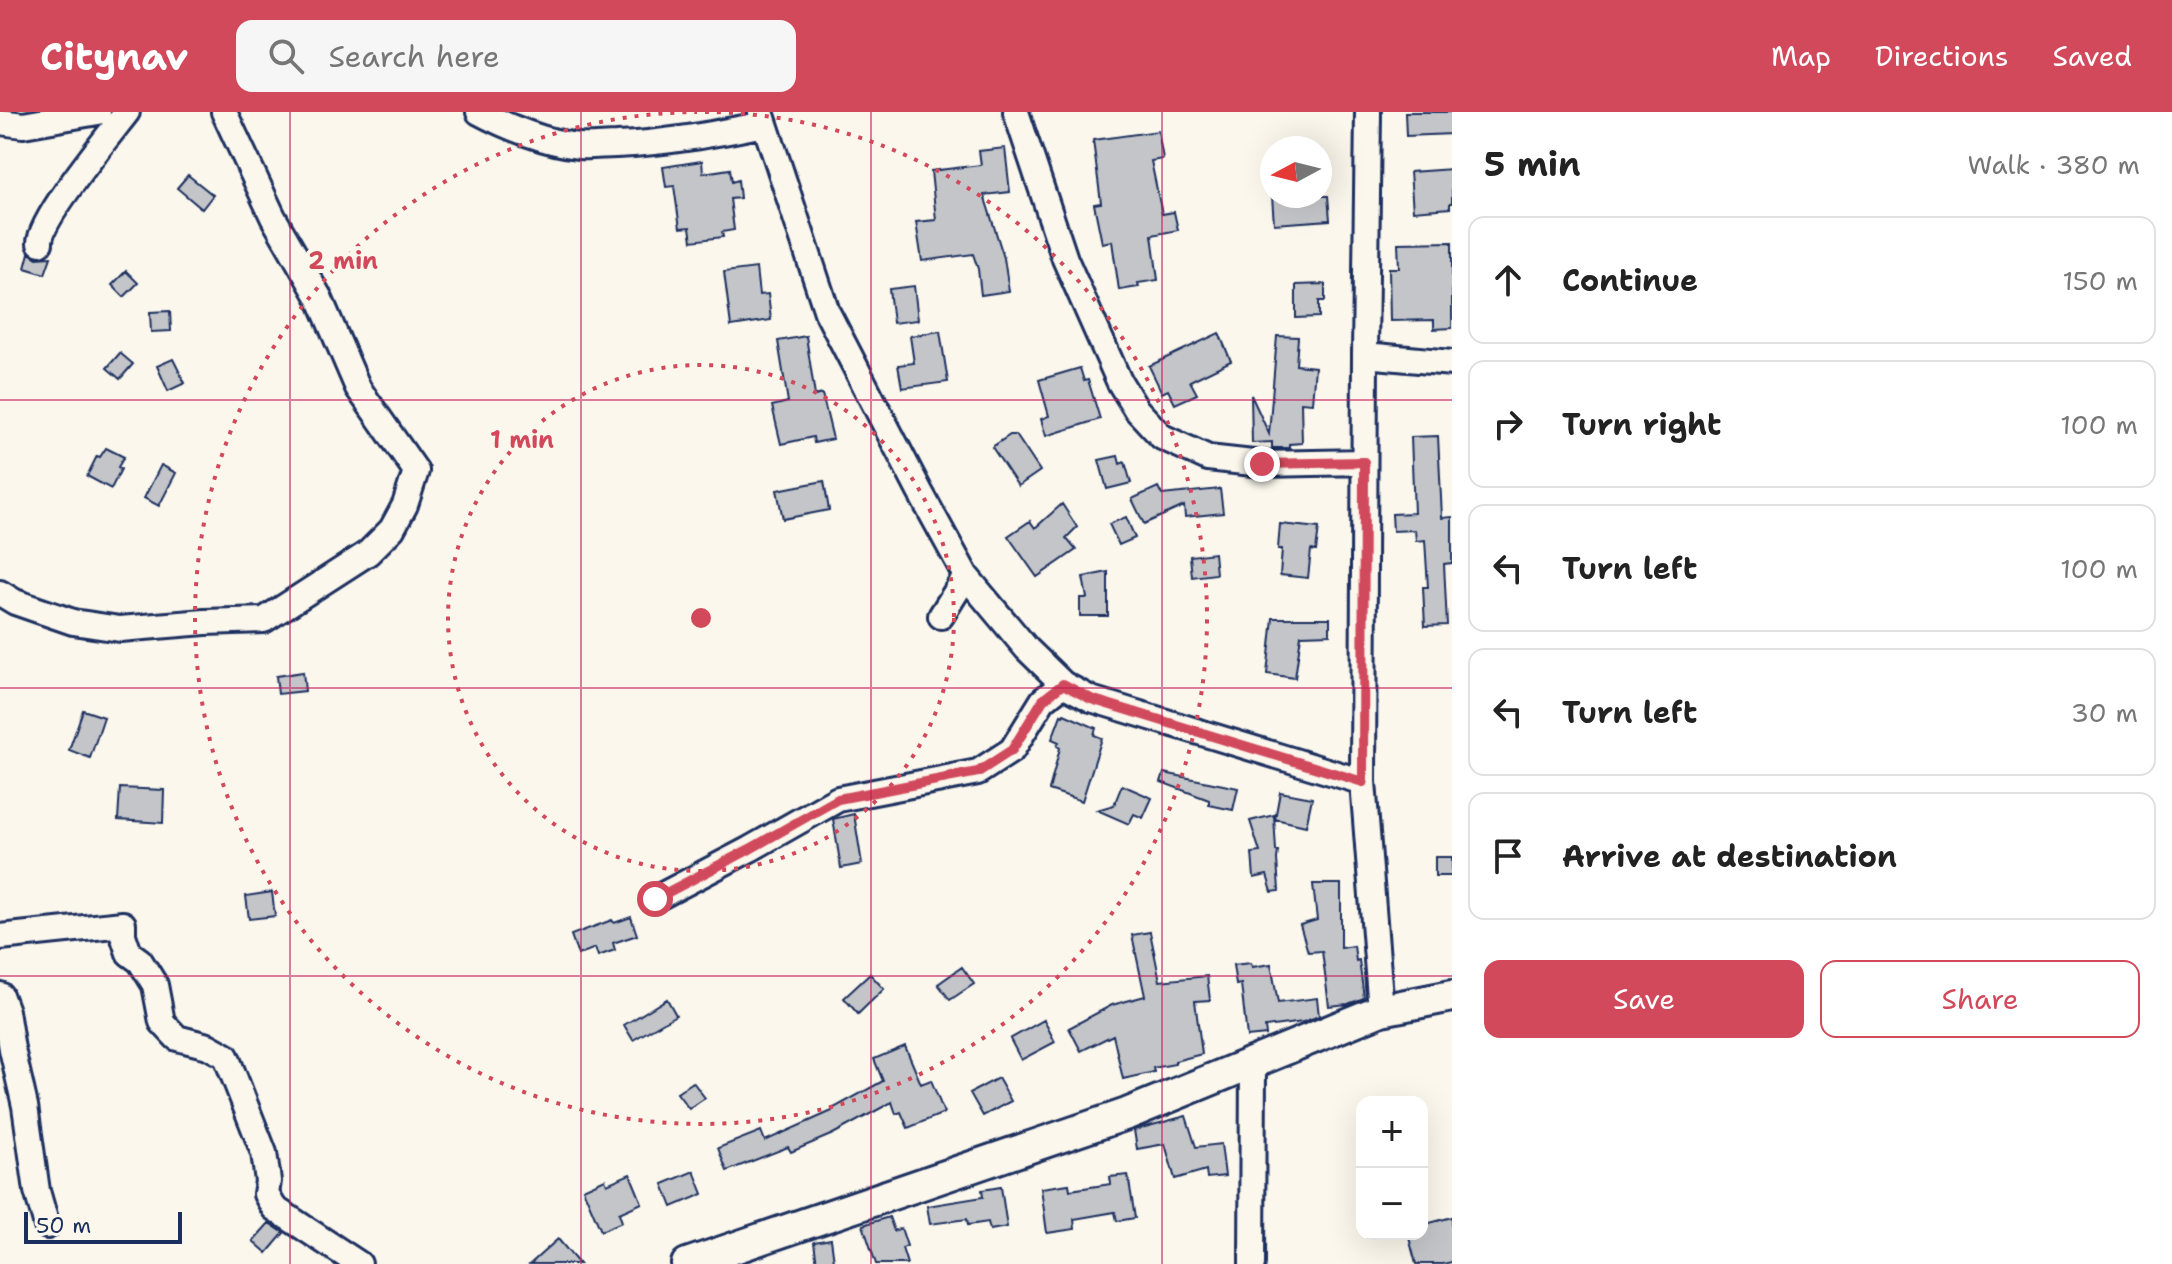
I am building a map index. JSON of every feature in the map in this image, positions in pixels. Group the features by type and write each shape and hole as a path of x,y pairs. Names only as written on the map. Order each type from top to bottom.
{"street":[{"path":"0,122 23,125 98,112"},
{"path":"40,243 40,234 64,196 127,112"},
{"path":"0,593 15,602 73,622 120,629 264,620 368,553 392,529 405,505 416,471 358,388 319,297 273,217 224,112"},
{"path":"479,112 559,143 582,146 706,136 762,118 827,312 966,576 1027,649 1063,684 1091,699 1363,782"},
{"path":"1016,112 1065,259 1119,381 1136,409 1162,437 1208,458 1262,464 1364,462"},
{"path":"1368,112 1363,782 1381,1010"},
{"path":"1365,355 1452,363"},
{"path":"941,616 966,576"},
{"path":"655,899 838,799 978,772 1012,750 1043,700 1063,684"},
{"path":"0,937 123,924 129,953 140,961 155,985 162,1022 177,1038 208,1046 226,1056 264,1153 268,1181 266,1194 274,1208 359,1264"},
{"path":"0,995 25,1106 37,1191 47,1226"},
{"path":"687,1264 1127,1114 1381,1010 1452,996"},
{"path":"1252,1264 1253,1063"}],"building":[{"path":"1405,112 1452,112 1452,134 1406,136"},
{"path":"1158,131 1163,159 1151,161 1162,214 1174,212 1178,230 1152,235 1158,280 1119,290 1112,241 1102,243 1094,204 1101,203 1093,140"},
{"path":"1005,148 1010,192 984,195 1004,258 1009,291 981,295 973,254 922,261 916,222 936,220 931,171 981,165 979,151"},
{"path":"702,161 703,173 730,169 732,182 738,180 740,198 730,199 734,230 722,232 723,237 692,241 690,227 680,228 674,186 666,187 663,167"},
{"path":"1452,169 1450,208 1413,211 1410,172"},
{"path":"188,175 213,195 202,209 177,188"},
{"path":"1273,208 1329,208 1330,220 1274,224"},
{"path":"1452,242 1452,328 1434,329 1434,320 1390,321 1389,268 1399,268 1398,243"},
{"path":"29,253 37,258 51,257 45,274 25,268"},
{"path":"756,268 759,295 768,294 771,320 731,326 724,272"},
{"path":"126,271 138,283 124,297 112,285"},
{"path":"1325,284 1325,301 1319,301 1319,317 1296,318 1296,285"},
{"path":"914,286 918,320 893,323 889,289"},
{"path":"170,311 171,331 151,332 150,312"},
{"path":"940,331 948,382 902,388 898,365 914,363 910,336"},
{"path":"1219,333 1231,361 1190,381 1197,394 1175,404 1168,390 1162,393 1149,366"},
{"path":"806,336 815,396 822,394 833,439 814,443 813,437 781,444 772,406 788,402 778,341"},
{"path":"1277,336 1298,337 1296,365 1315,367 1312,403 1301,402 1302,443 1289,444 1289,448 1272,448 1272,442 1252,443 1251,395 1269,434"},
{"path":"120,353 133,364 120,379 107,368"},
{"path":"173,359 185,383 168,391 157,366"},
{"path":"1080,368 1084,381 1088,380 1100,419 1046,436 1041,419 1049,416 1039,380"},
{"path":"1010,435 1016,435 1040,471 1018,486 992,447"},
{"path":"1438,436 1442,518 1452,517 1452,563 1444,564 1447,625 1425,626 1423,587 1428,587 1425,540 1416,541 1415,530 1393,531 1392,514 1414,513 1411,437"},
{"path":"106,448 124,457 111,489 87,476 97,456 100,457"},
{"path":"1118,456 1120,464 1125,462 1131,483 1107,489 1099,460"},
{"path":"161,465 176,473 159,506 144,498"},
{"path":"824,481 829,510 783,519 777,490"},
{"path":"1158,487 1162,495 1220,489 1223,513 1185,517 1184,506 1144,524 1132,499"},
{"path":"1062,504 1077,527 1066,538 1076,550 1037,577 1008,536 1030,521 1035,528"},
{"path":"1126,517 1135,538 1119,545 1109,524"},
{"path":"1280,524 1319,528 1316,551 1311,550 1308,578 1280,575"},
{"path":"1214,553 1216,574 1192,577 1190,556"},
{"path":"1108,572 1108,616 1080,616 1080,598 1087,598 1083,577"},
{"path":"1273,618 1330,618 1330,634 1301,635 1295,678 1267,674"},
{"path":"303,672 305,691 278,694 276,676"},
{"path":"83,710 104,717 90,758 69,750"},
{"path":"1064,714 1096,728 1094,735 1102,738 1082,801 1049,790 1060,748 1057,746 1059,742 1052,739"},
{"path":"1164,773 1238,788 1233,810 1209,805 1209,800 1161,782"},
{"path":"1122,785 1152,798 1143,818 1134,814 1129,824 1097,810 1114,805"},
{"path":"120,788 164,790 163,823 118,820"},
{"path":"1280,792 1312,798 1306,826 1275,819"},
{"path":"854,814 862,864 841,868 833,819"},
{"path":"1274,815 1279,891 1272,892 1267,875 1254,878 1252,853 1260,852 1250,821"},
{"path":"1435,857 1452,857 1452,876 1435,876"},
{"path":"1313,884 1341,884 1341,948 1354,946 1364,998 1348,1004 1329,1006 1322,951 1308,952 1300,925 1317,920"},
{"path":"272,892 275,916 249,919 246,896"},
{"path":"631,917 637,935 613,943 615,950 598,956 595,948 578,955 571,935 612,920 614,923"},
{"path":"1150,932 1160,981 1207,976 1210,1000 1195,1001 1202,1054 1153,1068 1154,1072 1123,1079 1113,1035 1081,1051 1069,1028 1112,1005 1145,996 1132,935"},
{"path":"1251,963 1252,967 1271,964 1278,1003 1317,998 1319,1016 1303,1022 1265,1027 1266,1035 1247,1037 1241,984 1236,985 1233,965"},
{"path":"962,967 974,984 950,1000 938,984"},
{"path":"870,974 884,989 858,1014 844,998"},
{"path":"667,999 676,1015 633,1040 624,1025"},
{"path":"1044,1020 1055,1042 1021,1060 1010,1039"},
{"path":"905,1046 921,1084 931,1080 944,1113 908,1128 901,1112 896,1114 892,1102 833,1134 791,1152 788,1147 727,1171 718,1148 761,1131 765,1141 832,1111 883,1081 874,1059"},
{"path":"998,1078 1011,1101 983,1116 970,1093"},
{"path":"693,1082 705,1098 689,1109 677,1093"},
{"path":"1186,1116 1196,1147 1221,1144 1225,1176 1207,1178 1206,1170 1175,1179 1165,1144 1137,1149 1134,1130"},
{"path":"694,1171 703,1194 672,1207 663,1184"},
{"path":"630,1174 642,1203 619,1213 622,1222 601,1231 583,1189 605,1179 607,1184"},
{"path":"1128,1175 1135,1218 1117,1221 1115,1212 1074,1219 1075,1229 1047,1233 1041,1188 1069,1184 1070,1190 1111,1184 1110,1177"},
{"path":"1001,1187 1007,1227 990,1230 988,1222 968,1225 967,1219 930,1224 927,1206 983,1197 982,1190"},
{"path":"889,1217 894,1231 901,1228 907,1246 902,1248 907,1264 876,1264 863,1225"},
{"path":"1452,1217 1452,1262 1416,1264 1410,1240 1428,1240 1428,1223"},
{"path":"269,1223 284,1233 267,1253 253,1241"},
{"path":"558,1239 579,1264 530,1264"},
{"path":"831,1239 834,1261 817,1264 814,1242"}],"route":[{"path":"655,899 838,799 978,772 1012,750 1043,700 1063,684 1091,699 1363,782 1364,462 1262,464"}]}
